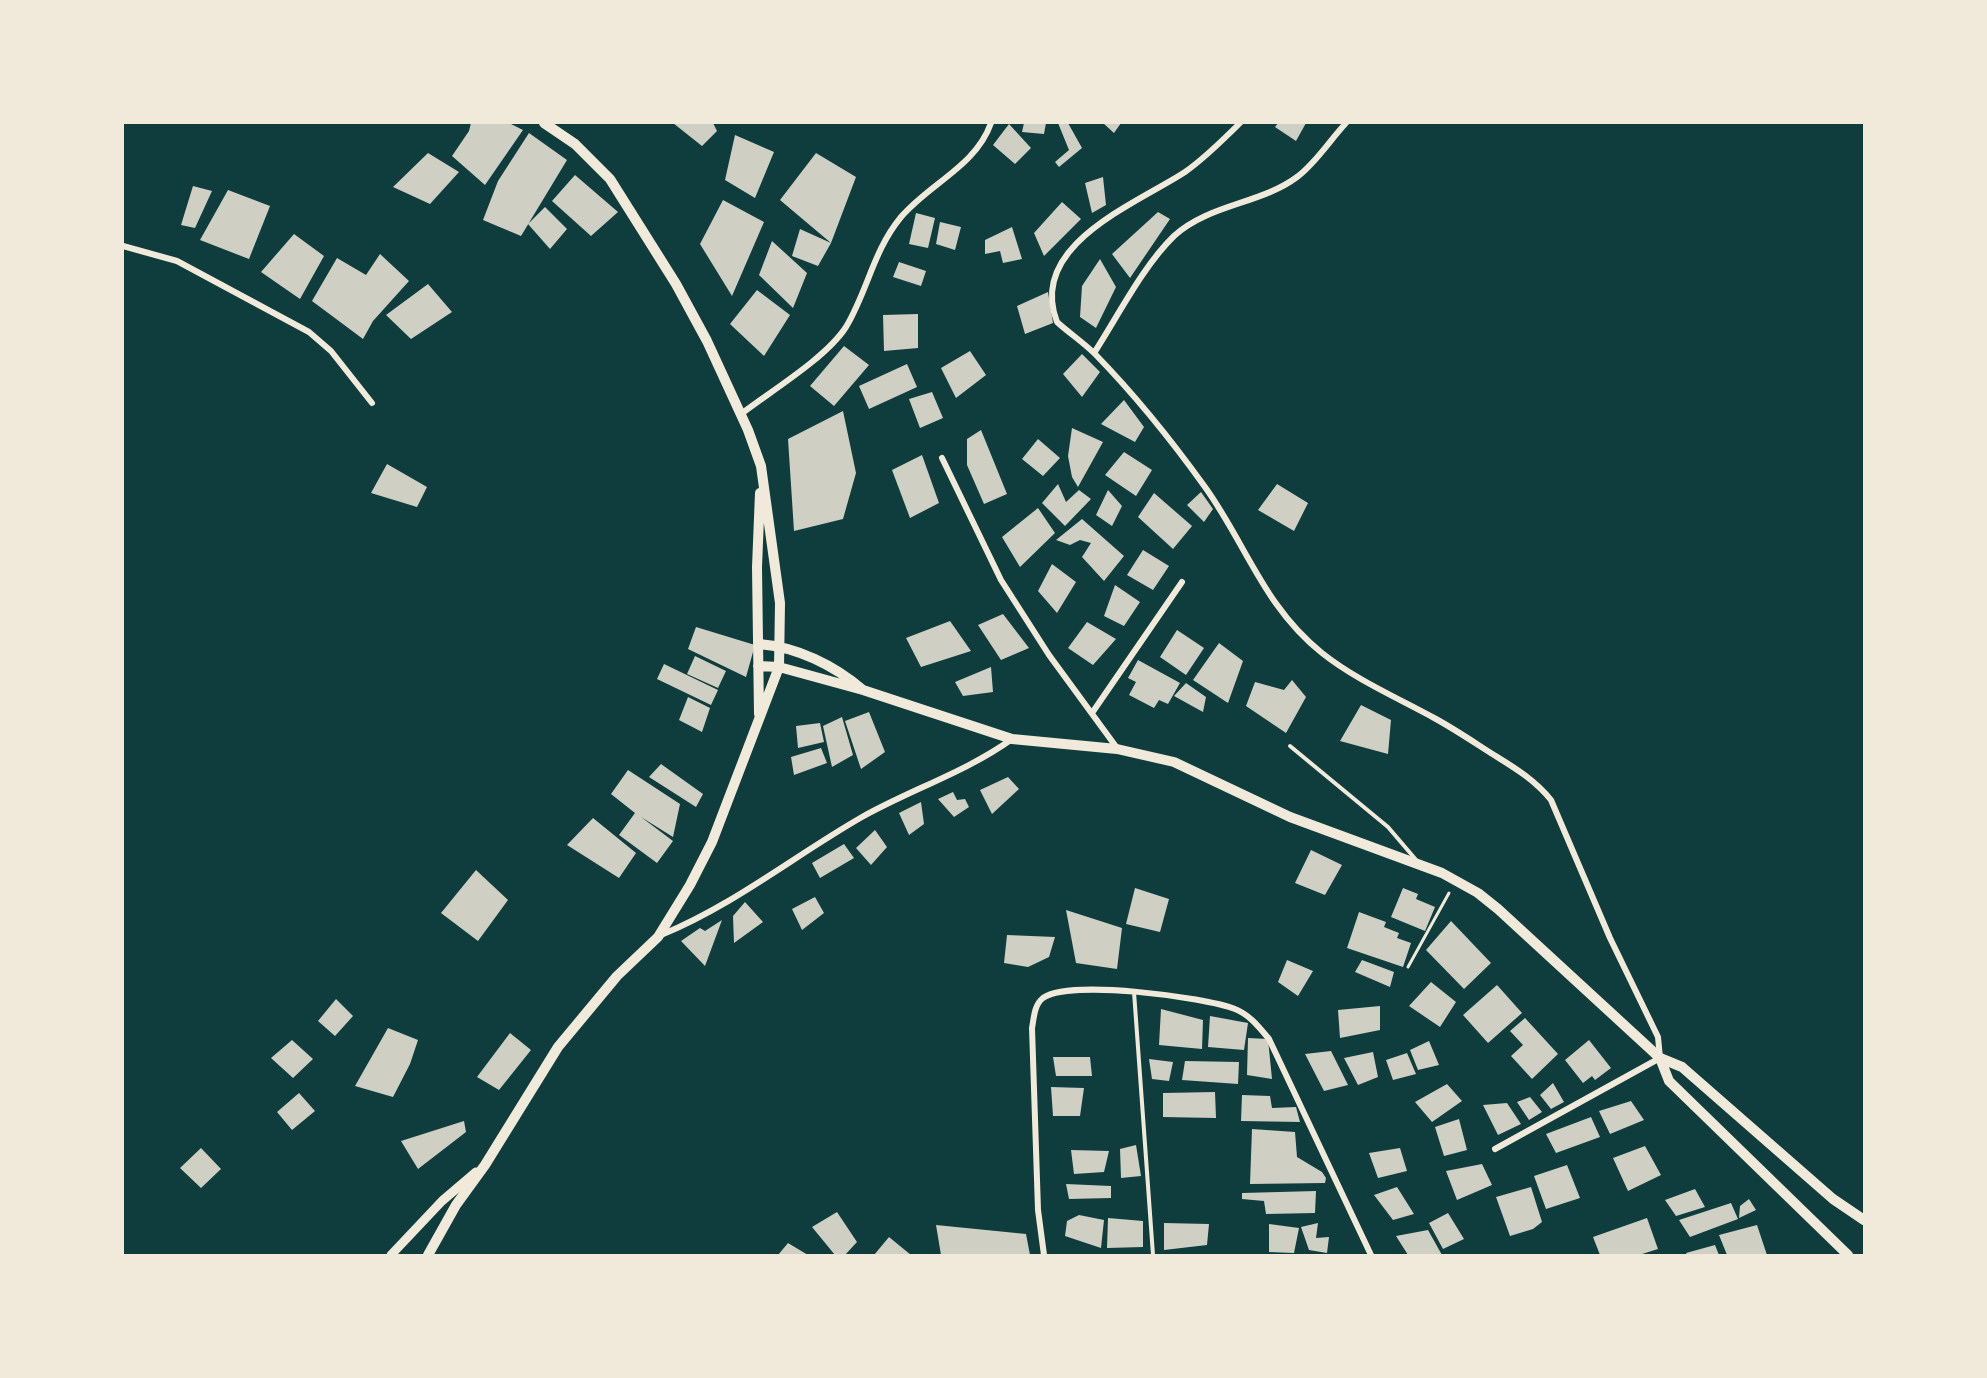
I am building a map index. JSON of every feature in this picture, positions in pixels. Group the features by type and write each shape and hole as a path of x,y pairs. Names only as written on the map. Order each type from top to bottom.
{"main road":[{"path":"428,1255 456,1205 485,1165 558,1047 617,976 657,937 690,885 711,842 779,667 780,603 761,466 740,415 707,341 676,284 610,179 575,144 544,123"},
{"path":"759,715 757,567 761,466"},
{"path":"759,644 781,646 831,667 863,690"},
{"path":"758,666 779,667 863,690 1012,739 1117,749 1174,762 1290,817 1345,839 1417,861 1478,893 1498,909 1660,1058 1682,1067 1833,1198 1864,1220"},
{"path":"1660,1058 1669,1081 1848,1255"}],"street":[{"path":"740,415 826,350 845,329 862,296 875,256 885,240 915,203 975,154 991,123"},
{"path":"1240,123 1187,170 1096,227 1062,259 1053,290 1054,314 1057,322 1094,353 1206,488 1244,556 1279,610 1293,626 1322,654 1376,687 1439,720 1531,778 1542,789 1557,813 1610,938 1658,1037 1660,1058 1495,1149"},
{"path":"1094,353 1154,261 1174,237 1205,216 1277,188 1298,177 1346,123"},
{"path":"123,246 177,261 309,332 331,351 372,403"},
{"path":"942,458 1001,580 1049,655 1117,749"},
{"path":"1092,712 1182,582"},
{"path":"657,937 700,919 863,817 963,770 1012,739"},
{"path":"1044,1255 1038,1210 1032,1028 1035,1011 1043,998 1056,992 1134,992 1220,1004 1244,1014 1269,1039 1371,1255"},
{"path":"391,1255 442,1201 485,1165"}],"lane":[{"path":"1290,746 1380,820 1417,861"},
{"path":"1134,992 1153,1255"}],"path":[{"path":"1408,967 1456,881"}],"building":[{"path":"471,123 509,123 523,130 485,185 452,156 469,131"},
{"path":"673,123 713,123 717,131 702,146"},
{"path":"1024,123 1046,123 1044,134 1022,132"},
{"path":"1058,123 1068,123 1082,148 1059,167 1055,162 1069,150"},
{"path":"1103,123 1121,123 1114,133"},
{"path":"1278,123 1306,123 1296,141 1275,127"},
{"path":"1009,124 1031,148 1015,164 993,145"},
{"path":"529,133 567,160 521,236 483,220 498,181"},
{"path":"735,135 774,152 755,198 725,180"},
{"path":"428,153 459,172 430,204 393,187"},
{"path":"816,153 856,177 831,243 780,200"},
{"path":"575,175 618,212 591,236 552,201"},
{"path":"1103,177 1106,205 1092,213 1085,183"},
{"path":"193,186 212,191 195,228 181,225"},
{"path":"228,190 270,206 249,259 200,240"},
{"path":"723,200 764,222 732,296 700,244"},
{"path":"1062,202 1081,219 1044,256 1034,233"},
{"path":"545,207 567,229 550,249 528,224"},
{"path":"1158,212 1170,219 1130,278 1112,254"},
{"path":"916,213 935,218 928,248 909,244"},
{"path":"940,222 961,227 955,250 936,244"},
{"path":"1012,227 1022,259 1003,263 1000,251 985,254 985,240"},
{"path":"800,229 831,243 818,266 792,256"},
{"path":"294,234 324,256 300,299 261,272"},
{"path":"772,241 807,273 793,308 759,275"},
{"path":"380,254 409,281 373,321 363,339 312,301 337,258 366,275"},
{"path":"1100,259 1116,287 1096,328 1080,317 1082,286"},
{"path":"899,262 926,271 921,286 893,277"},
{"path":"428,284 452,312 411,339 386,315"},
{"path":"757,290 790,315 764,356 730,324"},
{"path":"1048,292 1053,323 1025,334 1017,306"},
{"path":"918,314 918,348 884,351 883,315"},
{"path":"844,346 869,365 834,406 810,386"},
{"path":"970,351 986,375 956,398 941,368"},
{"path":"1082,354 1100,372 1082,397 1063,374"},
{"path":"907,364 917,387 869,409 859,386"},
{"path":"932,392 943,418 920,428 909,399"},
{"path":"1124,400 1144,427 1135,442 1101,424"},
{"path":"843,411 856,473 843,519 794,531 788,439"},
{"path":"1072,428 1103,442 1078,487 1072,477 1068,456"},
{"path":"981,430 1007,494 984,504 967,465 967,439"},
{"path":"1038,439 1060,458 1043,476 1022,459"},
{"path":"1124,452 1152,470 1136,496 1105,475"},
{"path":"922,455 939,503 910,518 892,470"},
{"path":"387,464 427,487 417,507 371,493"},
{"path":"1058,484 1066,502 1079,490 1091,499 1065,526 1042,503"},
{"path":"1277,484 1308,503 1294,531 1258,510"},
{"path":"1108,490 1122,506 1112,526 1096,515"},
{"path":"1201,492 1213,509 1204,522 1187,505"},
{"path":"1154,493 1192,526 1173,549 1138,517"},
{"path":"1038,508 1055,533 1020,567 1002,537"},
{"path":"1082,519 1124,556 1104,581 1082,557 1091,543 1080,540 1070,545 1056,540"},
{"path":"1143,550 1169,566 1153,590 1127,575"},
{"path":"1052,564 1076,582 1057,613 1038,591"},
{"path":"1115,585 1140,602 1124,626 1104,616"},
{"path":"1003,614 1029,648 1001,660 978,625"},
{"path":"950,621 971,651 921,667 906,638"},
{"path":"1087,622 1116,639 1093,665 1068,648"},
{"path":"696,627 755,645 746,677 688,649"},
{"path":"1177,630 1204,648 1186,675 1160,657"},
{"path":"1219,643 1243,661 1228,703 1193,680"},
{"path":"695,656 726,671 718,688 687,674"},
{"path":"1138,660 1180,683 1168,704 1159,700 1154,708 1129,695 1136,682 1128,678"},
{"path":"664,664 718,690 711,705 657,679"},
{"path":"991,667 993,692 963,696 955,682"},
{"path":"1292,680 1306,697 1286,733 1246,706 1255,682 1284,690"},
{"path":"1186,683 1206,697 1203,712 1174,696"},
{"path":"688,697 710,708 702,732 679,720"},
{"path":"1361,705 1391,720 1388,754 1340,741"},
{"path":"869,712 885,752 861,769 845,721"},
{"path":"842,717 853,755 832,767 823,726"},
{"path":"820,723 824,742 798,748 796,726"},
{"path":"821,748 827,763 794,775 791,757"},
{"path":"661,764 703,794 696,807 649,777"},
{"path":"628,770 680,804 673,837 641,817 673,841 657,863 619,835 635,813 611,794"},
{"path":"1008,777 1019,789 992,814 980,790"},
{"path":"953,792 957,800 965,799 969,807 954,817 938,799"},
{"path":"921,802 924,824 909,835 899,813"},
{"path":"593,818 636,853 619,878 567,845"},
{"path":"875,830 887,847 871,865 856,848"},
{"path":"844,844 854,858 820,878 812,863"},
{"path":"1311,850 1342,865 1325,895 1295,883"},
{"path":"476,870 508,900 478,941 441,913"},
{"path":"1135,888 1169,899 1160,932 1126,924"},
{"path":"1403,888 1418,894 1416,899 1435,907 1425,931 1391,917"},
{"path":"815,897 824,913 802,930 792,909"},
{"path":"745,902 763,922 734,943 733,916"},
{"path":"1066,910 1122,928 1117,969 1076,963"},
{"path":"1359,912 1386,922 1384,927 1399,933 1397,938 1411,943 1403,967 1347,948"},
{"path":"722,920 705,966 681,941 700,928 705,931"},
{"path":"1451,921 1491,963 1464,989 1426,950"},
{"path":"1007,935 1055,937 1049,957 1028,967 1004,963"},
{"path":"1287,960 1313,971 1298,996 1278,982"},
{"path":"1362,960 1394,972 1390,987 1355,972"},
{"path":"1431,982 1456,1002 1440,1027 1409,1006"},
{"path":"1497,985 1522,1013 1488,1043 1463,1015"},
{"path":"336,999 353,1016 335,1036 318,1021"},
{"path":"1380,1006 1380,1030 1340,1038 1338,1010"},
{"path":"1161,1009 1203,1020 1202,1049 1159,1045"},
{"path":"1210,1016 1248,1023 1244,1050 1208,1047"},
{"path":"1525,1018 1558,1054 1532,1079 1511,1056 1523,1045 1510,1031"},
{"path":"388,1028 418,1040 410,1064 393,1097 355,1086"},
{"path":"510,1033 531,1050 499,1090 477,1077"},
{"path":"1248,1038 1268,1039 1272,1079 1247,1075"},
{"path":"292,1040 313,1059 293,1078 271,1058"},
{"path":"1589,1040 1611,1068 1595,1080 1592,1076 1583,1083 1565,1060"},
{"path":"1429,1041 1439,1065 1418,1070 1410,1050"},
{"path":"1331,1051 1348,1085 1324,1091 1305,1054"},
{"path":"1373,1052 1378,1077 1358,1085 1344,1058"},
{"path":"1407,1053 1416,1074 1393,1080 1386,1060"},
{"path":"1053,1057 1090,1057 1092,1076 1056,1076"},
{"path":"1149,1059 1173,1062 1169,1081 1152,1079"},
{"path":"1185,1061 1239,1062 1238,1084 1182,1080"},
{"path":"1553,1083 1564,1102 1551,1109 1540,1095"},
{"path":"1447,1084 1462,1101 1432,1122 1415,1102"},
{"path":"1051,1087 1084,1088 1080,1116 1053,1116"},
{"path":"1215,1092 1216,1118 1163,1117 1163,1093"},
{"path":"299,1093 315,1111 292,1130 277,1112"},
{"path":"1242,1095 1270,1096 1272,1108 1296,1107 1300,1122 1241,1121"},
{"path":"1530,1097 1542,1112 1529,1120 1517,1102"},
{"path":"1631,1101 1644,1120 1610,1134 1599,1111"},
{"path":"1507,1103 1521,1124 1498,1135 1483,1105"},
{"path":"1591,1117 1600,1137 1556,1153 1546,1134"},
{"path":"1459,1119 1467,1150 1444,1156 1435,1127"},
{"path":"464,1121 466,1132 418,1169 401,1141"},
{"path":"1252,1129 1295,1132 1297,1157 1322,1172 1326,1178 1325,1183 1250,1184"},
{"path":"1136,1145 1141,1176 1121,1178 1120,1149"},
{"path":"1645,1146 1661,1175 1628,1191 1613,1158"},
{"path":"201,1148 221,1169 201,1188 180,1168"},
{"path":"1400,1148 1407,1171 1378,1178 1369,1153"},
{"path":"1071,1150 1109,1151 1104,1172 1074,1174"},
{"path":"1482,1164 1492,1185 1457,1200 1446,1171"},
{"path":"1567,1165 1580,1198 1546,1209 1534,1176"},
{"path":"1066,1184 1111,1186 1111,1198 1069,1199"},
{"path":"1397,1187 1414,1214 1393,1220 1374,1195"},
{"path":"1531,1187 1542,1222 1533,1229 1510,1236 1496,1197"},
{"path":"1695,1189 1705,1207 1676,1216 1665,1200"},
{"path":"1316,1191 1315,1213 1266,1214 1264,1201 1242,1199 1242,1193"},
{"path":"1749,1199 1756,1210 1739,1218 1740,1206"},
{"path":"1731,1203 1738,1219 1690,1237 1679,1220"},
{"path":"837,1212 857,1242 845,1255 835,1255 812,1227"},
{"path":"1448,1213 1464,1239 1443,1249 1429,1223"},
{"path":"1079,1215 1104,1220 1101,1248 1065,1236 1067,1221"},
{"path":"1108,1218 1143,1221 1143,1247 1107,1248"},
{"path":"1647,1218 1658,1249 1639,1255 1600,1255 1593,1237"},
{"path":"1164,1223 1209,1224 1207,1245 1164,1250"},
{"path":"1318,1223 1316,1238 1329,1237 1327,1253 1309,1250 1301,1227"},
{"path":"1269,1224 1299,1228 1294,1253 1269,1252"},
{"path":"936,1225 1026,1234 1030,1255 941,1255"},
{"path":"1757,1225 1767,1255 1727,1255 1719,1235"},
{"path":"1428,1230 1442,1255 1408,1255 1396,1236"},
{"path":"889,1237 911,1255 874,1255"},
{"path":"788,1243 808,1255 778,1255"},
{"path":"1715,1245 1719,1255 1687,1255 1686,1253"}]}
